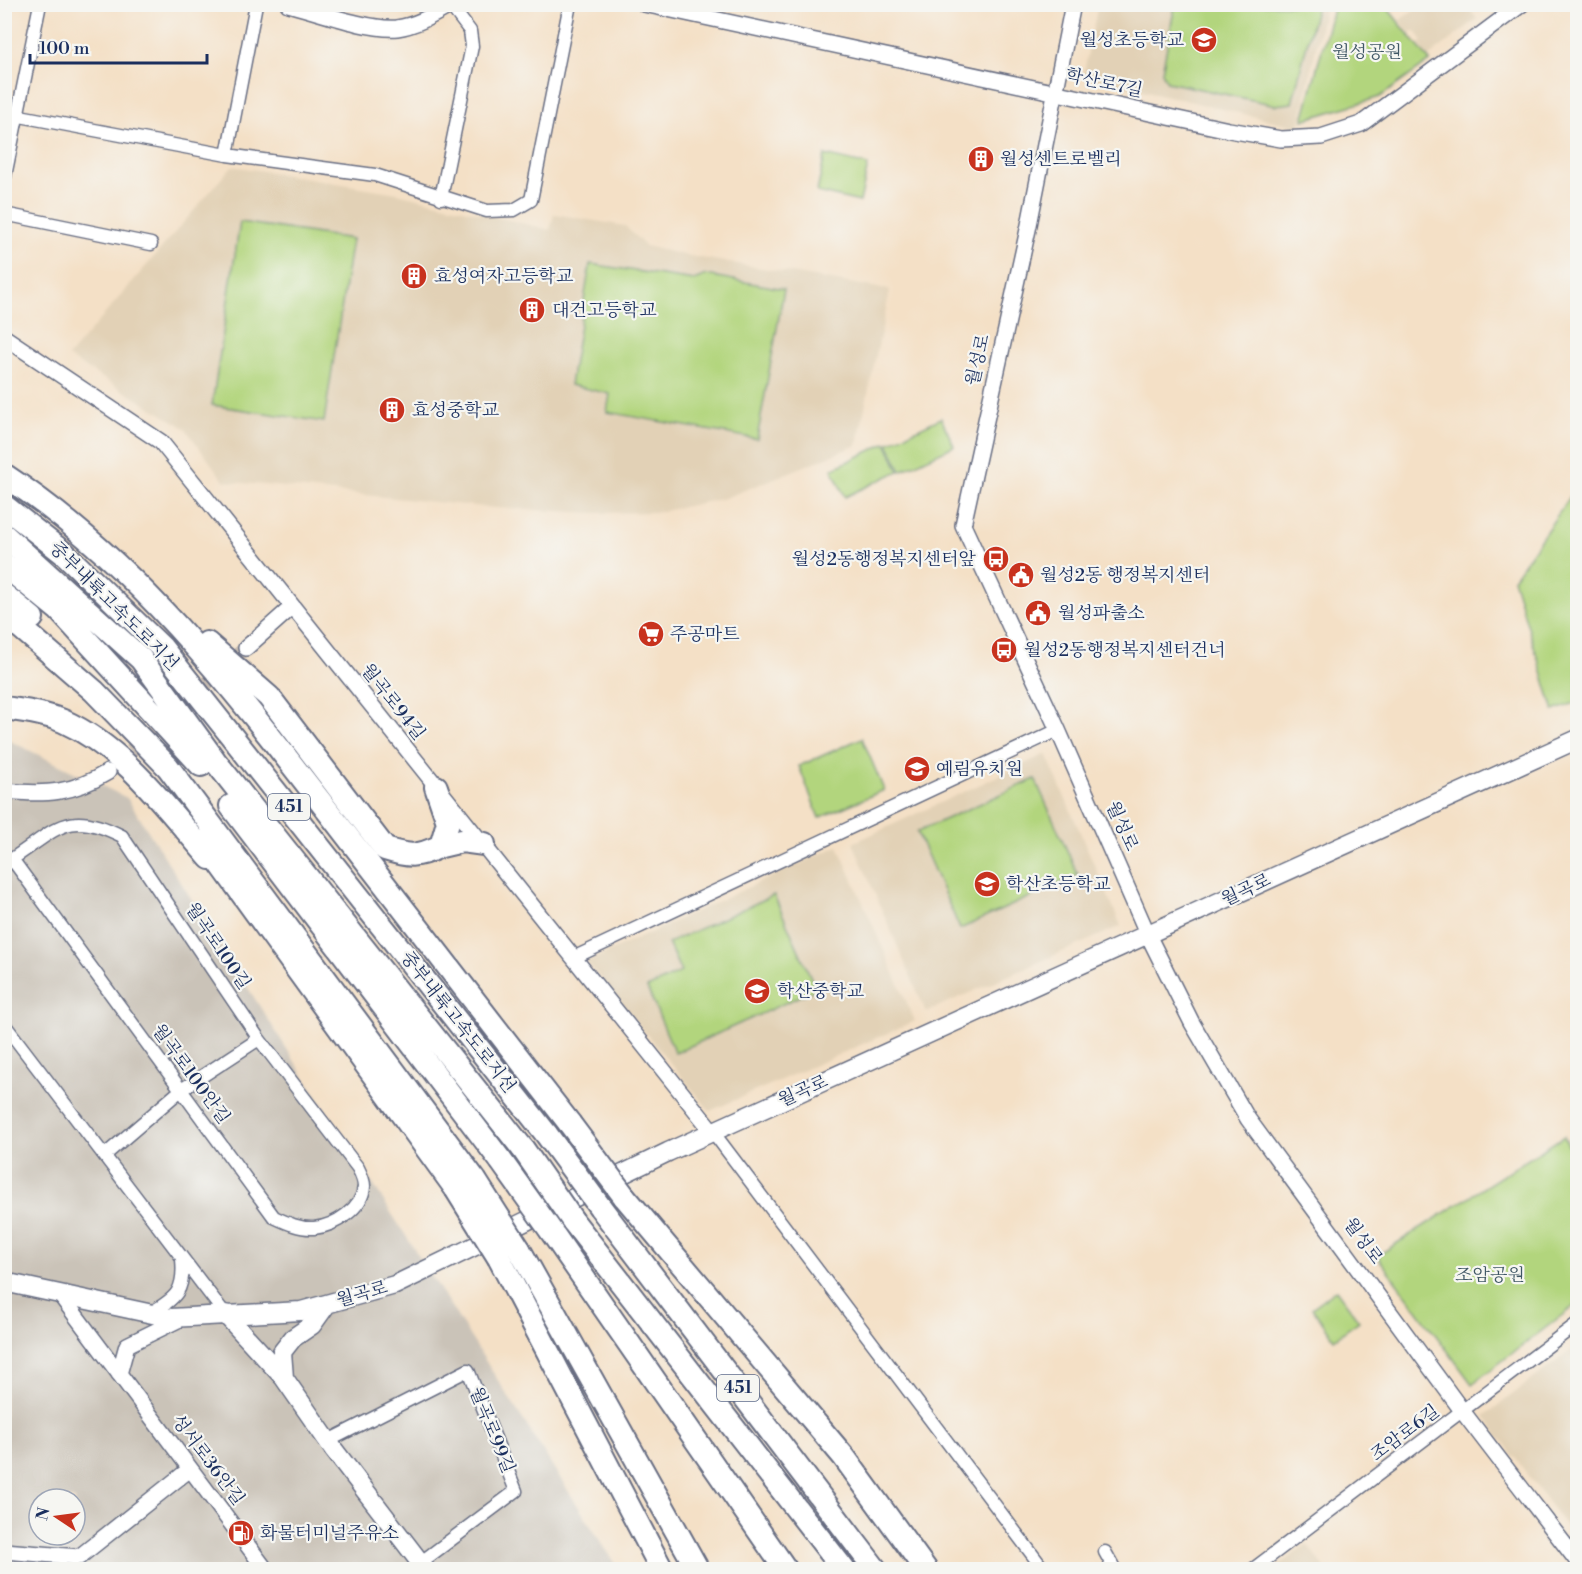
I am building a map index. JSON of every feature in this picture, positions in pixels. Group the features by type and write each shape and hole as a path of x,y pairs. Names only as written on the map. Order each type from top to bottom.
{"highway":[{"path":"4,475 36,496 86,536 268,697 385,849 408,857 462,841 484,844"},
{"name":"중부내륙고속도로지선","path":"4,506 66,555 162,648 547,1135 876,1569"},
{"name":"중부내륙고속도로지선","path":"4,535 141,659 215,761 523,1149 573,1221 844,1569"},
{"path":"86,536 188,637 256,719 624,1196 844,1457 926,1569"},
{"path":"4,565 59,610 191,752 501,1161 786,1569"},
{"path":"4,595 105,680 180,760 266,900"},
{"path":"4,613 93,691 168,766 266,900 466,1185 698,1569"},
{"path":"4,633 21,645 159,775 235,886 466,1185"},
{"path":"4,708 63,721 105,747 134,772 235,886"},
{"path":"436,787 448,822 441,846"},
{"path":"509,1254 662,1569"}],"main road":[{"name":"월곡로","path":"4,1282 61,1296 171,1317 302,1311 395,1285 713,1132 1578,739"},
{"path":"284,1378 282,1352 293,1338 312,1325 327,1304"},
{"name":"월곡로99길","path":"225,1314 284,1378 328,1441 423,1566"}],"street":[{"path":"4,181 40,4"},
{"path":"227,154 256,4"},
{"path":"288,4 356,22 395,28 421,22 452,5 470,31 472,46 441,198"},
{"path":"4,113 227,154 375,174 441,198 487,211 514,210 531,200 570,4"},
{"name":"학산로7길","path":"644,4 1054,93 1281,139 1321,136 1361,124 1522,4"},
{"name":"월성로","path":"1073,4 1029,225 963,525 1058,730 1148,935 1192,1023 1248,1119 1463,1412 1578,1562"},
{"path":"4,214 151,244"},
{"name":"월곡로94길","path":"4,337 161,442 713,1132"},
{"path":"246,648 292,607"},
{"path":"573,958 1058,730"},
{"path":"4,791 42,794 69,791 87,785 108,772"},
{"name":"월곡로100길","path":"8,862 67,823 84,821 122,836 260,1039 352,1159 364,1184"},
{"name":"월곡로100안길","path":"8,862 274,1217 292,1226 315,1228 333,1223 353,1209 361,1199 364,1184"},
{"path":"4,1024 225,1314"},
{"path":"105,1155 181,1090 260,1039"},
{"path":"713,1132 1044,1569"},
{"path":"150,1312 172,1301 184,1279 182,1257"},
{"name":"성서로36안길","path":"61,1296 266,1569"},
{"path":"119,1374 127,1346 184,1317"},
{"name":"조암로6길","path":"1252,1569 1578,1323"},
{"name":"월곡로99길","path":"328,1441 468,1370 516,1491 423,1566"},
{"path":"4,1551 79,1557 190,1469"},
{"path":"1105,1552 1115,1569"}],"shaded area":[{"name":"월성초등학교","path":"1098,5 1325,5 1299,127 1083,76"},
{"path":"1420,5 1466,5 1477,19 1428,57 1419,44 1423,41 1415,30 1410,33 1400,20"},
{"path":"232,166 397,193 550,230 554,214 625,226 645,246 684,255 890,290 857,445 725,498 659,512 595,513 495,508 224,481 185,428 68,357"},
{"path":"4,738 127,798 618,1569 5,1569"},
{"name":"학산초등학교","path":"1046,754 1121,926 926,1012 853,843"},
{"name":"학산중학교","path":"838,846 915,1021 710,1111 587,962"},
{"path":"1577,1346 1577,1541 1484,1416"},
{"path":"1307,1544 1326,1569 1272,1570"}],"green space":[{"path":"1175,5 1317,5 1292,103 1276,105 1167,82 1162,72"},
{"name":"월성공원","path":"1334,5 1385,5 1430,61 1380,97 1303,120"},
{"path":"825,155 868,165 860,202 817,192"},
{"path":"240,222 352,239 324,422 212,405"},
{"path":"590,264 694,280 706,275 784,289 757,439 607,412 610,394 570,385"},
{"path":"941,418 954,446 901,471 888,443"},
{"path":"886,443 899,471 845,497 832,469"},
{"path":"1577,487 1577,702 1554,711 1513,579"},
{"path":"862,738 884,790 819,818 799,766"},
{"path":"1035,779 1078,875 960,929 917,832"},
{"path":"774,895 816,989 675,1053 647,988 681,972 668,943"},
{"name":"조암공원","path":"1564,1136 1577,1164 1577,1304 1472,1384 1377,1256"},
{"path":"1336,1290 1359,1321 1334,1339 1312,1308"}],"tunnel":[{"path":"114,766 246,648"}],"place":[{"name":"월성초등학교","path":"1204,40"},
{"name":"월성센트로벨리","path":"981,159"},
{"name":"효성여자고등학교","path":"414,276"},
{"name":"대건고등학교","path":"532,310"},
{"name":"효성중학교","path":"392,410"},
{"name":"월성2동행정복지센터앞","path":"996,559"},
{"name":"월성2동 행정복지센터","path":"1021,575"},
{"name":"월성파출소","path":"1038,613"},
{"name":"주공마트","path":"651,634"},
{"name":"월성2동행정복지센터건너","path":"1004,650"},
{"name":"예림유치원","path":"917,769"},
{"name":"학산초등학교","path":"987,884"},
{"name":"학산중학교","path":"757,991"},
{"name":"화물터미널주유소","path":"241,1533"}]}
